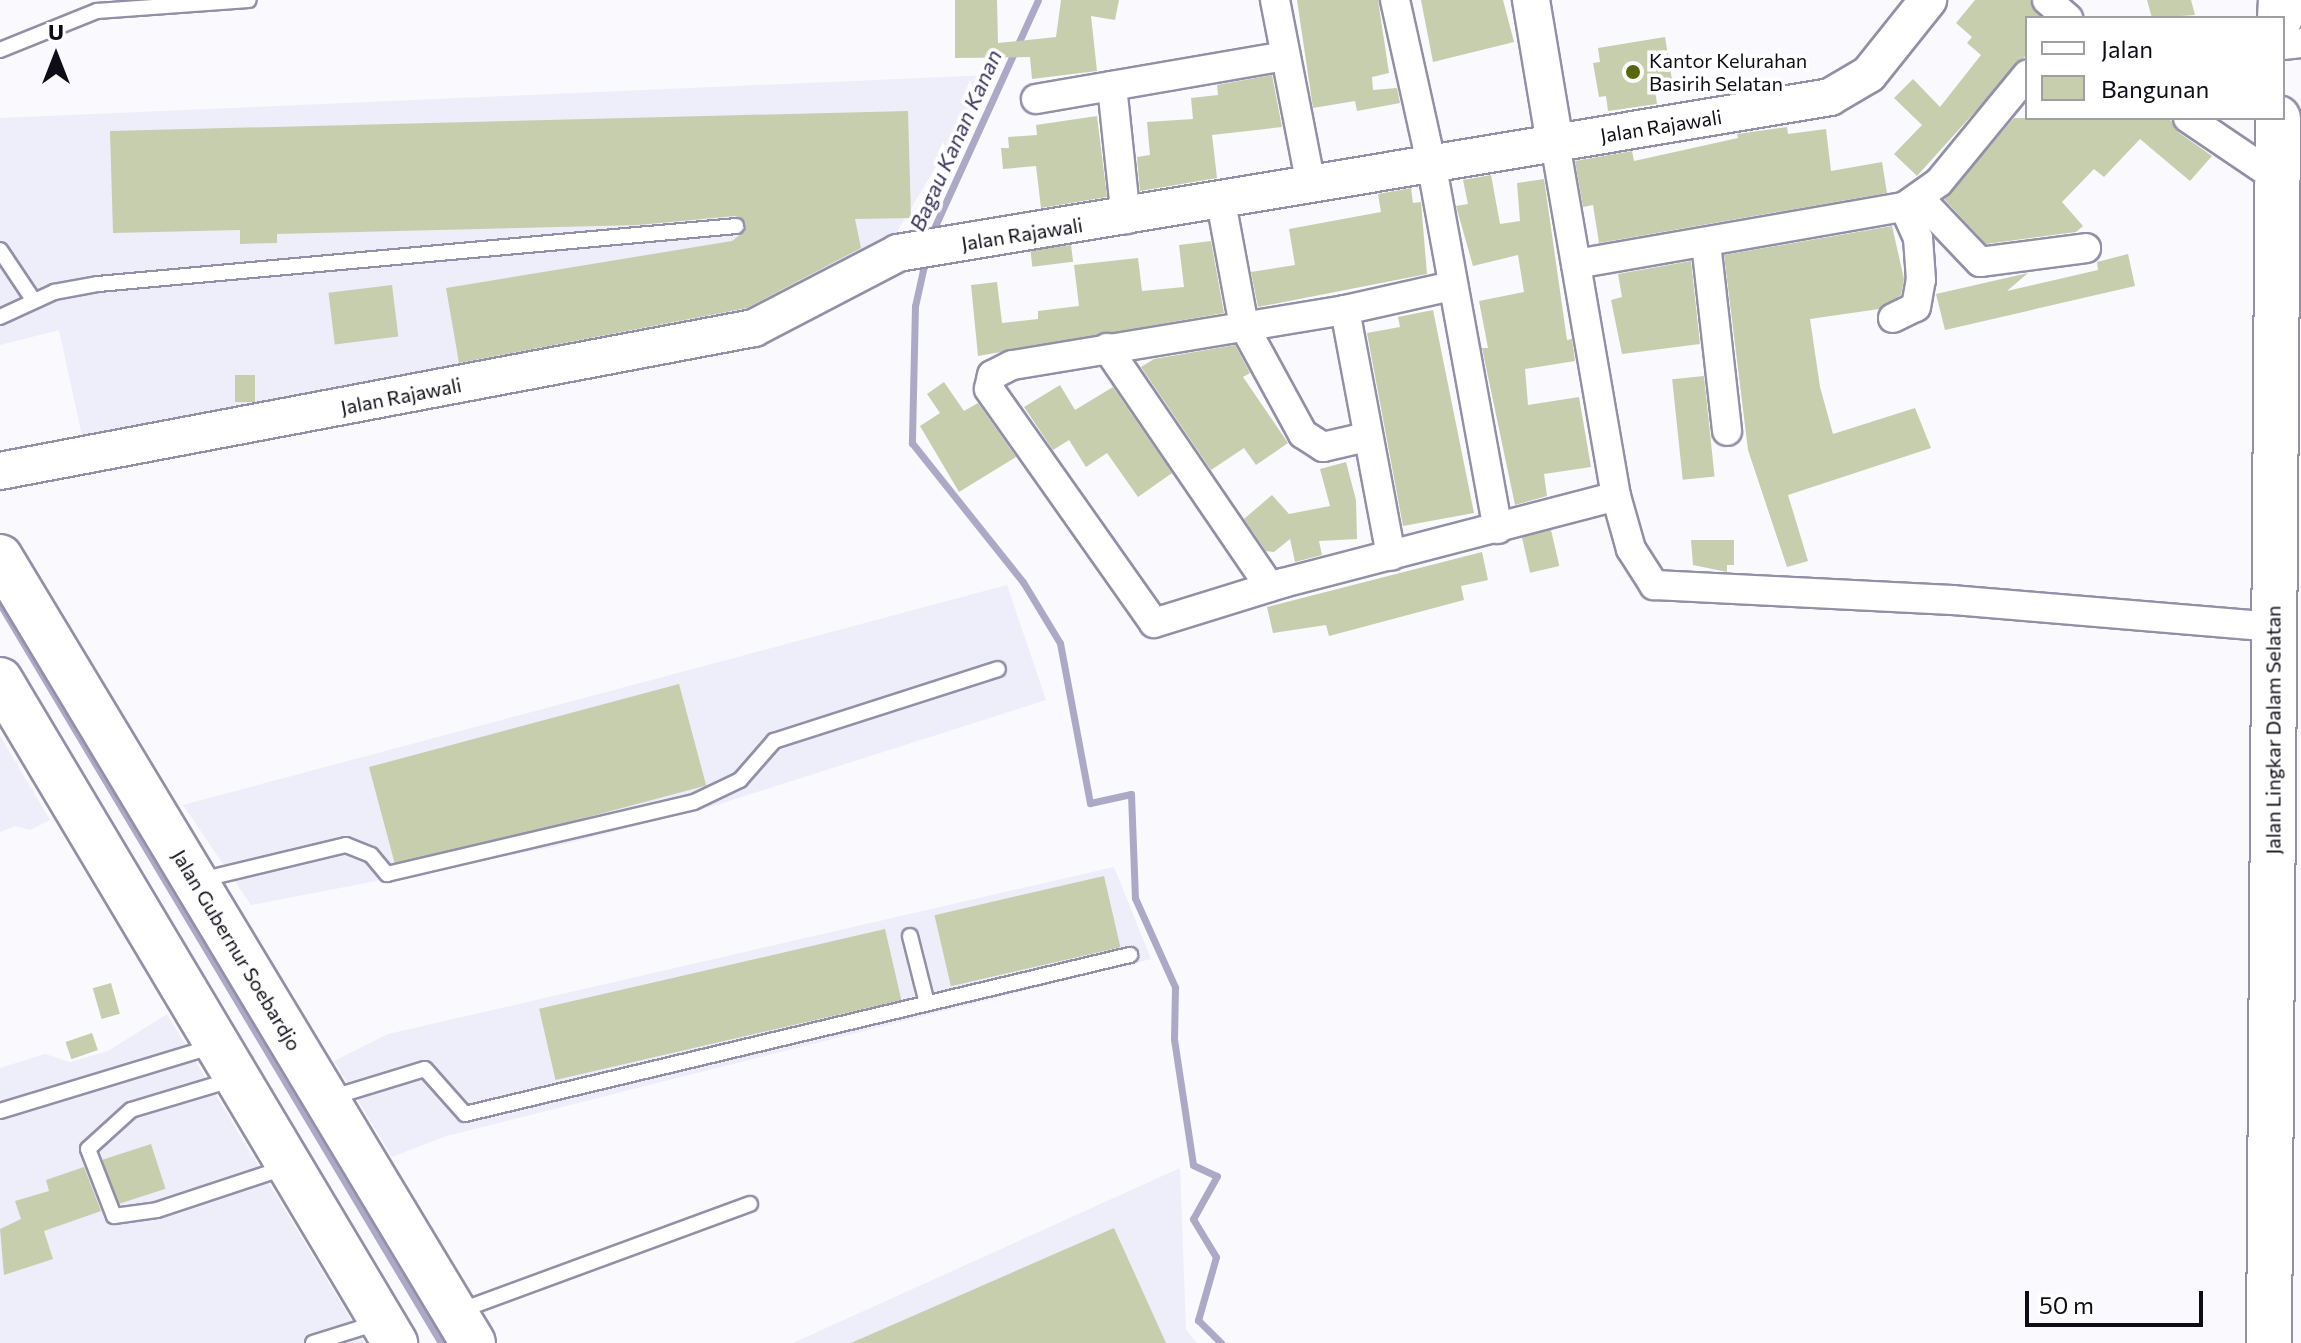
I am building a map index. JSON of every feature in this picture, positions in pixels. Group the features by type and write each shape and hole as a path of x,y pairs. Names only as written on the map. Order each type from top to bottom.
{"main road":[{"name":"Jalan Lingkar Dalam Selatan","path":"2269,1343 2278,120"},
{"name":"Jalan Gubernur Soebardjo","path":"0,557 464,1328"},
{"path":"3,691 293,1165 389,1332"}],"street":[{"path":"1275,0 1311,185"},
{"path":"1395,0 1432,167 1498,529"},
{"path":"1531,0 1616,496 1631,549 1645,577 1665,589 1953,600 2273,627"},
{"name":"Jalan Rajawali","path":"0,471 754,328 898,253 1126,219 1830,97 1869,74 1928,0"},
{"path":"2047,0 2066,16"},
{"path":"1036,99 1284,56"},
{"path":"1576,264 1706,243 1912,203 2025,77"},
{"path":"1112,86 1126,219"},
{"path":"2191,120 2278,179"},
{"path":"1221,202 1244,326 1309,440 1329,447 1366,437"},
{"path":"1912,203 1980,262 2086,248"},
{"path":"1893,318 1916,307 1921,280 1912,203"},
{"path":"1706,243 1727,431"},
{"path":"1452,286 1345,310 1107,348 1000,369 988,382 989,389 1154,623 1270,587 1616,496"},
{"path":"1345,310 1366,437 1391,556"},
{"path":"1107,348 1270,587"}],"lane":[{"path":"0,50 97,11 249,0"},
{"path":"0,317 34,301 98,284 736,226"},
{"path":"0,250 34,301"},
{"path":"195,881 346,845 371,855 387,874 694,802 740,780 774,741 998,669"},
{"path":"910,936 927,1003"},
{"path":"326,1099 425,1069 465,1114 1130,955"},
{"path":"0,1111 229,1061"},
{"path":"229,1061 131,1110 88,1149 114,1216 157,1210 293,1165"},
{"path":"464,1328 750,1204"},
{"path":"313,1343 389,1332"}],"shaded area":[{"path":"991,75 892,240 758,317 82,436 59,330 0,345 0,118"},
{"path":"1007,585 1046,700 707,808 553,847 251,905 183,805"},
{"path":"0,736 50,820 30,830 15,826 0,832"},
{"path":"1114,867 1151,959 446,1136 392,1157 334,1061 388,1034"},
{"path":"167,1014 365,1343 0,1343 0,1068 45,1054 70,1062 108,1051"},
{"path":"1180,1168 1186,1330 1197,1343 793,1343"}],"building":[{"path":"955,0 997,0 998,43 1056,37 1061,0 1119,0 1115,20 1091,16 1097,71 1032,79 1030,57 955,58"},
{"path":"1297,0 1378,0 1389,73 1372,77 1373,90 1397,88 1400,103 1357,111 1355,101 1313,108"},
{"path":"1421,0 1503,0 1514,42 1433,62"},
{"path":"1975,0 2030,0 2041,16 2025,16 2025,56 1917,176 1894,154 1922,125 1894,98 1913,79 1940,107 1981,55 1967,43 1972,37 1956,23"},
{"path":"2147,0 2191,0 2195,15 2181,16 2151,16"},
{"name":"Kantor Kelurahan Basirih Selatan","path":"1665,37 1672,80 1654,83 1657,104 1608,111 1606,96 1599,97 1593,63 1600,62 1598,48"},
{"path":"1272,75 1282,127 1212,135 1217,178 1140,191 1137,157 1150,155 1147,122 1193,119 1191,98 1218,95 1217,85"},
{"path":"908,111 911,218 855,219 861,248 747,308 459,363 446,288 732,241 745,231 745,221 735,216 638,225 277,234 277,243 240,244 240,230 113,233 110,131"},
{"path":"1097,116 1107,197 1041,208 1036,166 1003,169 1001,148 1009,148 1008,137 1037,135 1036,125"},
{"path":"2014,118 2170,120 2178,132 2212,156 2190,181 2140,139 2104,177 2094,169 2062,202 2083,226 2076,232 1986,244 1944,199"},
{"path":"1787,127 1788,134 1826,129 1831,171 1882,162 1887,193 1599,243 1593,205 1583,207 1575,161 1632,151 1634,161 1738,138 1737,134"},
{"path":"1491,175 1500,224 1520,221 1517,183 1544,179 1567,340 1572,339 1575,361 1525,369 1528,405 1579,397 1591,467 1544,474 1547,496 1515,505 1482,348 1488,348 1479,301 1524,292 1518,255 1473,266 1456,206 1468,204 1463,180"},
{"path":"1411,188 1413,203 1421,202 1427,274 1258,307 1251,272 1295,265 1289,229 1381,212 1378,194"},
{"path":"1892,226 1904,279 1901,295 1879,309 1810,319 1820,387 1833,434 1915,408 1931,448 1788,495 1808,561 1787,567 1748,450 1724,255"},
{"path":"1211,241 1224,313 978,356 971,285 997,282 1002,323 1038,319 1038,311 1079,306 1074,265 1138,258 1142,291 1184,287 1179,245"},
{"path":"1071,245 1073,262 1032,267 1030,250"},
{"path":"2128,254 2135,286 1945,330 1936,294 2028,273 2007,291 2098,270 2097,262"},
{"path":"1691,261 1700,344 1622,354 1611,300 1622,297 1618,274"},
{"path":"392,285 398,337 335,344 328,293"},
{"path":"1433,310 1474,513 1403,526 1367,333 1400,327 1398,317"},
{"path":"1235,345 1250,373 1243,377 1288,443 1256,465 1244,448 1211,470 1141,367 1154,359"},
{"path":"235,375 255,375 255,402 235,402"},
{"path":"1704,376 1715,476 1683,480 1672,379"},
{"path":"944,382 964,411 978,403 1016,457 959,492 920,426 940,413 927,394"},
{"path":"1060,385 1075,410 1113,387 1172,473 1138,497 1107,453 1086,467 1069,440 1053,450 1024,407"},
{"path":"1346,462 1356,500 1357,539 1319,541 1322,555 1295,562 1290,539 1274,552 1266,551 1244,519 1272,495 1289,514 1330,506 1320,469"},
{"path":"1551,530 1559,566 1530,573 1522,537"},
{"path":"1691,540 1734,540 1734,565 1727,565 1727,572 1693,565"},
{"path":"1482,552 1488,580 1461,586 1464,600 1329,636 1326,625 1273,633 1267,607"},
{"path":"679,684 706,785 396,869 369,767"},
{"path":"1104,876 1120,947 951,986 934,915"},
{"path":"885,929 901,1000 556,1080 539,1009"},
{"path":"111,983 120,1014 102,1019 93,988"},
{"path":"92,1033 98,1050 71,1059 66,1042"},
{"path":"151,1144 166,1189 117,1204 102,1160"},
{"path":"84,1167 101,1211 44,1231 53,1259 4,1275 0,1229 21,1219 15,1201 49,1191 46,1180"},
{"path":"1114,1228 1166,1343 851,1343"}],"waterway":[{"name":"Bagau Kanan Kanan","path":"930,237 1038,0"},
{"name":"Bagau Kanan Kanan","path":"925,261 915,306 912,443 1023,582 1060,643 1090,803 1131,794 1135,898 1175,987 1174,1039 1193,1165 1217,1176 1193,1219 1216,1257 1198,1320 1221,1343"},
{"path":"0,604 441,1343"}],"place":[{"name":"Kantor Kelurahan Basirih Selatan","path":"1633,72"}]}
